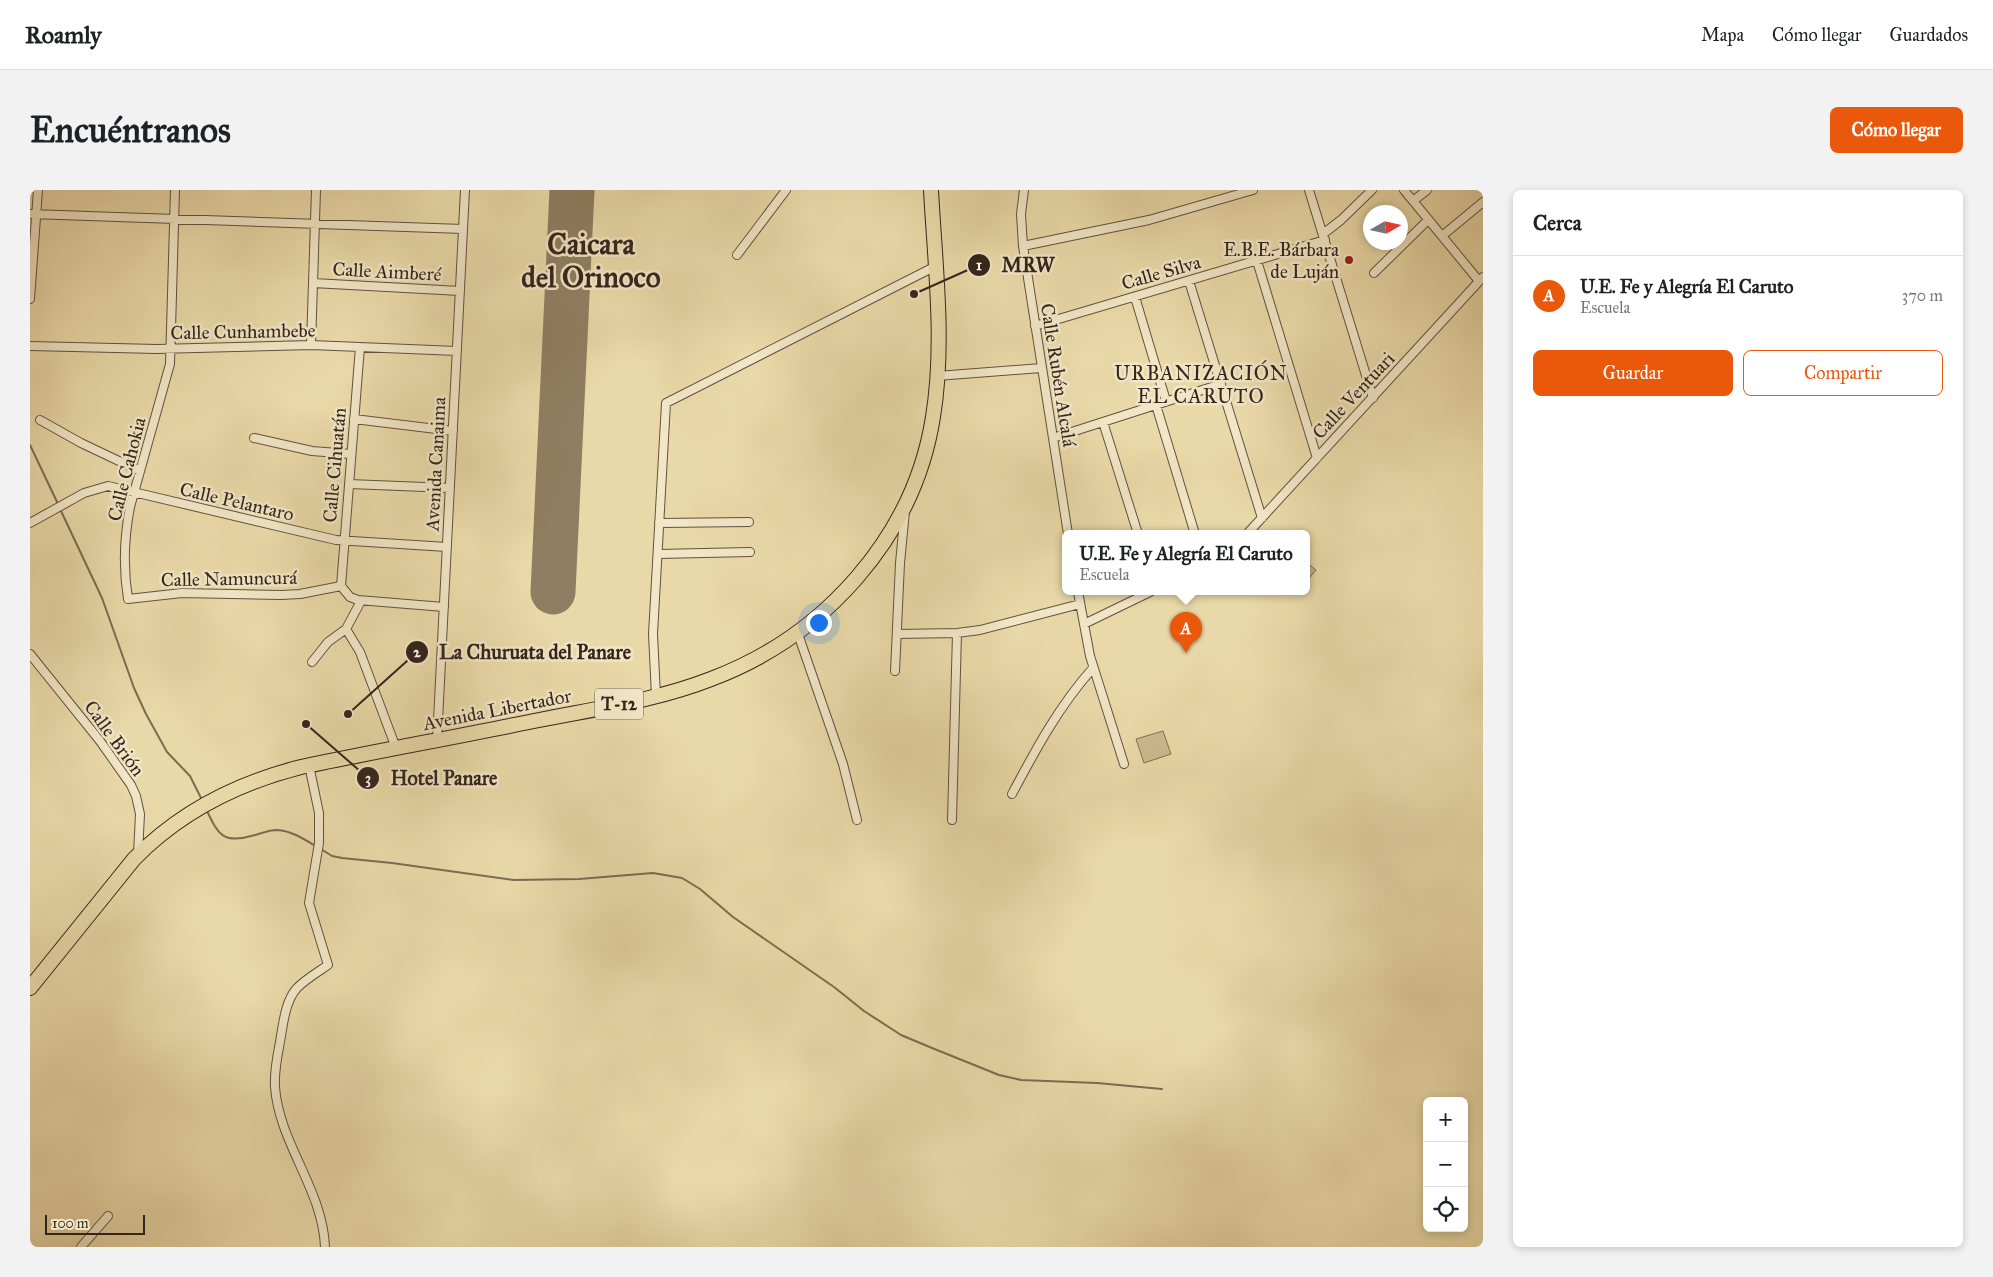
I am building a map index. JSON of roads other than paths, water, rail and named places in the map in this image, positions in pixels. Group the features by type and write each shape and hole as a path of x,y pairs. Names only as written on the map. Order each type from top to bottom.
{"highway":[{"name":"Avenida Libertador","path":"30,988 138,855 178,821 217,797 268,775 309,765 656,696 696,685 730,672 764,655 798,634 836,600 862,573 885,540 917,477 929,438 937,376 938,319 931,190"}],"street":[{"path":"30,299 33,214 38,190"},
{"name":"Calle Cahokia","path":"128,599 124,566 126,526 133,493 170,364 175,190"},
{"path":"311,344 316,190"},
{"name":"Avenida Canaima","path":"437,740 465,190"},
{"path":"737,255 786,190"},
{"name":"Calle Rubén Alcalá","path":"1024,190 1021,214 1023,246 1067,530"},
{"path":"1023,246 1149,220 1253,190"},
{"path":"1309,190 1373,398"},
{"path":"1324,237 1372,190"},
{"path":"1404,190 1481,279"},
{"path":"1413,201 1426,190"},
{"path":"1442,236 1483,202"},
{"path":"33,214 463,229"},
{"path":"1374,273 1428,220"},
{"name":"Calle Silva","path":"1035,326 1257,261 1324,237"},
{"path":"1257,261 1317,458"},
{"path":"656,696 653,634 666,404 936,266"},
{"name":"Calle Ventuari","path":"1251,530 1481,279"},
{"path":"1189,281 1262,518"},
{"name":"Calle Aimberé","path":"313,283 460,291"},
{"path":"1135,297 1166,401"},
{"name":"Calle Cunhambebe","path":"30,346 170,349 311,344 457,351"},
{"name":"Calle Cihuatán","path":"341,586 360,347"},
{"path":"937,376 1041,368"},
{"path":"1053,438 1221,384"},
{"path":"1156,405 1194,530"},
{"path":"354,419 453,431"},
{"path":"40,420 81,443 140,471"},
{"path":"1103,422 1137,530"},
{"path":"254,438 312,451 351,454"},
{"path":"349,484 450,488"},
{"name":"Calle Pelantaro","path":"30,523 94,489 108,486 344,541 447,547"},
{"path":"894,671 900,563 906,501"},
{"path":"659,523 749,522"},
{"path":"658,554 750,552"},
{"path":"341,586 350,597 361,600 444,607"},
{"name":"Calle Namuncurá","path":"128,599 182,593 300,594 341,586"},
{"path":"1078,595 1093,668 1124,764"},
{"path":"1084,624 1144,595"},
{"path":"312,662 328,642 346,629 361,600"},
{"path":"897,634 957,634 980,630 1080,604"},
{"path":"346,629 360,652 396,748"},
{"path":"798,634 843,764 858,820"},
{"path":"952,820 957,634"},
{"name":"Calle Brión","path":"30,654 100,742 131,786 136,796 140,814 138,855"},
{"path":"1012,794 1047,730 1075,688 1093,668"},
{"path":"309,765 318,801 319,843 309,903 328,965 297,988 291,998 276,1060 275,1087 284,1124 322,1219 325,1247"},
{"path":"81,1247 108,1216"}],"waterway":[{"path":"30,445 58,504"},
{"path":"61,511 102,598 134,688 146,714 167,752 190,776 201,798"},
{"path":"207,811 218,831 228,838 242,838 277,830 303,838 317,847"},
{"path":"321,849 332,856 342,858 514,880 579,879 653,873 682,878 700,889 733,917 834,987 864,1011 901,1035 999,1075 1021,1080 1097,1083 1162,1089"}],"place":[{"name":"E.B.E. Bárbara de Luján","path":"1349,260"},
{"name":"MRW","path":"914,294"},
{"name":"U.E. Fe y Alegría El Caruto","path":"1186,653"},
{"name":"La Churuata del Panare","path":"348,714"},
{"name":"Hotel Panare","path":"306,724"}],"district":[{"name":"Caicara del Orinoco","path":"591,261"},
{"name":"URBANIZACIÓN EL CARUTO","path":"1201,384"}]}
